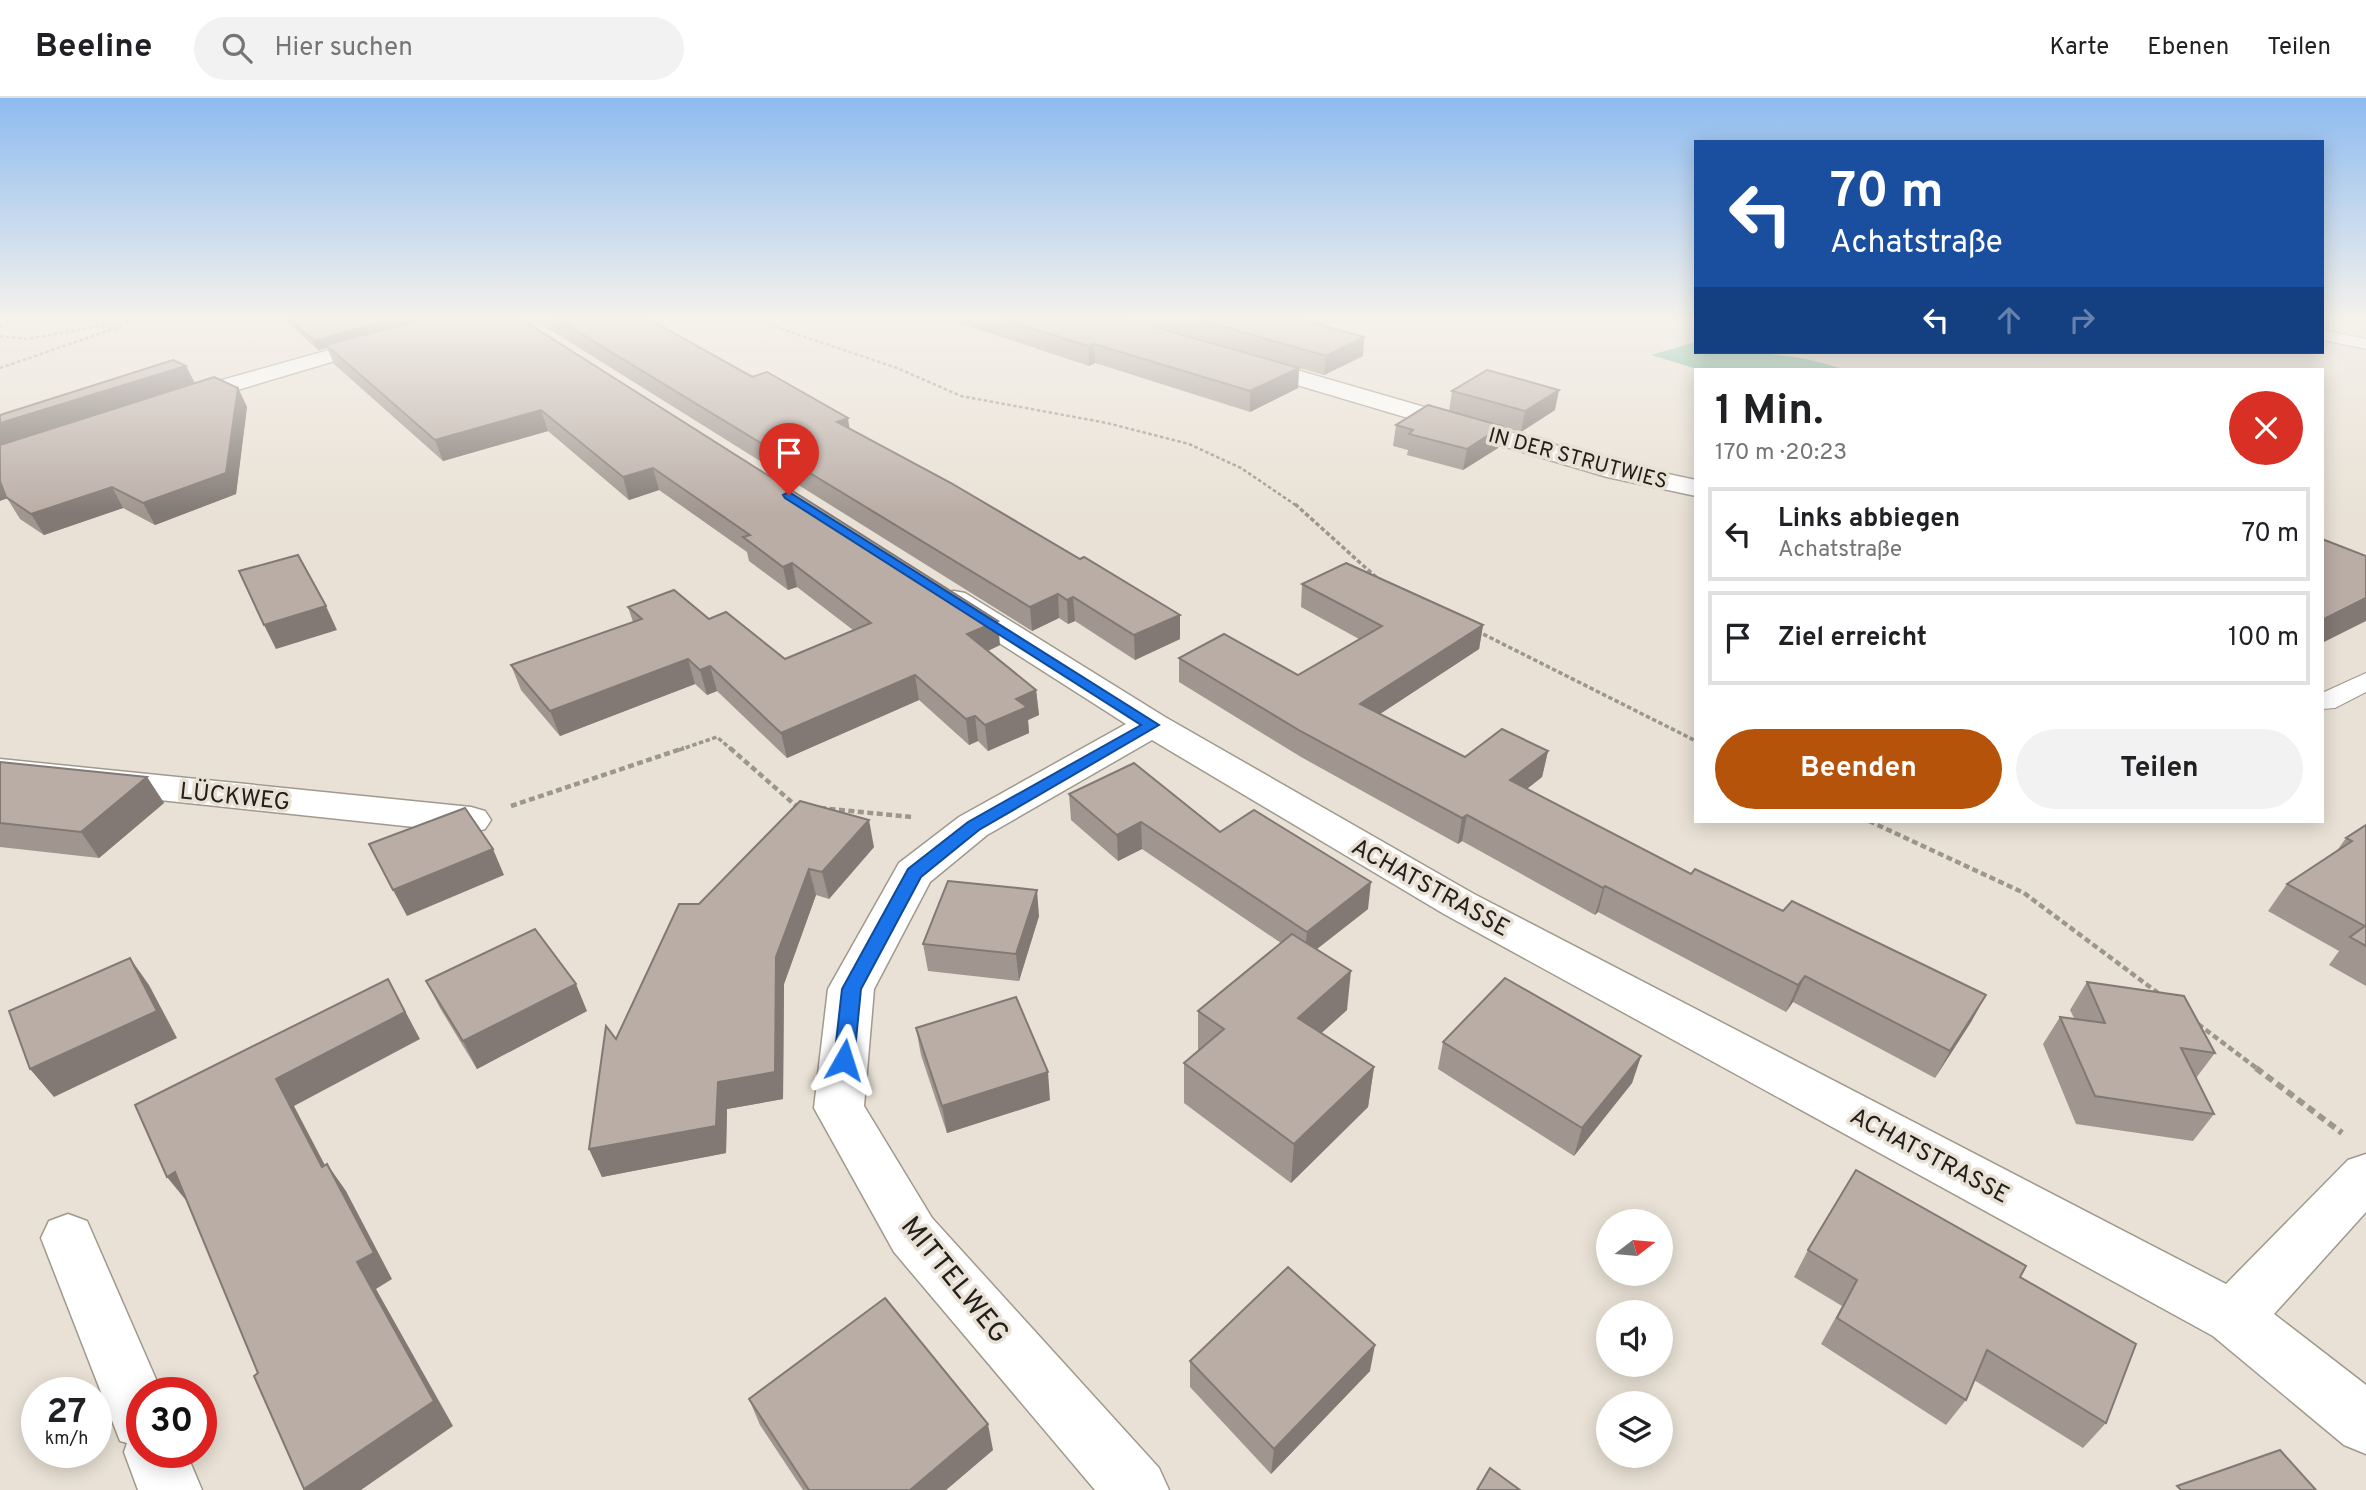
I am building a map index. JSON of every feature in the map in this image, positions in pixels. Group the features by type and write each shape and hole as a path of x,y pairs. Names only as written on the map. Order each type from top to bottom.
{"street":[{"path":"154,408 234,384"},
{"name":"IN DER STRUTWIES","path":"1318,384 1616,471 1694,488"},
{"name":"ACHATSTRASSE","path":"937,589 1152,725 1459,904 2233,1317 2366,1423"},
{"name":"MITTELWEG","path":"1137,1490 913,1235 839,1108 851,989 914,873 974,826 1152,725"},
{"name":"LÜCKWEG","path":"0,771 471,820"},
{"path":"2233,1317 2355,1156"},
{"path":"68,1238 126,1380"},
{"path":"161,1468 170,1490"}],"lane":[{"path":"2325,702 2366,681"}],"path":[{"path":"933,384 960,396 1105,422 1188,443 1229,461 1262,481 1335,535 1381,582"},
{"path":"1476,631 1694,740"},
{"path":"471,820 717,737 795,805 890,814"},
{"path":"1873,823 2024,892 2168,1001"},
{"path":"2190,1018 2355,1156"}],"building":[{"path":"98,384 127,384 0,423 0,415"},
{"path":"192,384 229,384 238,388 226,473 143,503 112,487 31,514 6,497 0,481 0,445"},
{"path":"371,384 624,384 998,621 967,634 1036,690 1016,699 1027,707 985,725 975,716 966,719 915,675 781,733 710,666 700,670 688,659 550,711 511,665 642,619 628,607 674,590 709,619 726,612 785,659 871,623 792,563 783,567 743,537 750,535 653,468 623,477 541,410 435,440"},
{"path":"664,384 788,384 848,418 837,422 951,483 1080,559 1084,557 1180,615 1134,635 1073,597 1067,600 1058,594 1030,607"},
{"path":"1227,384 1265,384 1250,391"},
{"path":"1464,384 1537,384 1559,390 1525,411 1452,391"},
{"path":"1428,405 1502,426 1467,449 1409,434 1413,430 1396,425"},
{"path":"2324,540 2366,556 2366,598 2324,619"},
{"path":"298,555 326,606 264,625 239,571"},
{"path":"1346,563 1483,625 1360,704 1465,757 1502,729 1548,751 1510,780 1691,874 1695,869 1783,911 1792,901 1986,995 1950,1051 1805,976 1798,985 1605,886 1603,888 1467,815 1462,818 1302,732 1179,658 1224,634 1298,675 1382,626 1302,584"},
{"path":"0,762 147,777 81,832 0,823"},
{"path":"1134,763 1220,832 1254,810 1371,882 1307,932 1141,822 1117,835 1069,794"},
{"path":"800,801 869,820 822,872 809,869 776,957 775,1072 718,1082 716,1126 589,1149 606,1026 616,1039 679,904 699,904"},
{"path":"465,808 493,849 393,890 369,844"},
{"path":"2366,825 2366,946 2350,937 2365,926 2287,884 2352,841 2346,838"},
{"path":"948,881 1037,890 1016,954 923,944"},
{"path":"535,929 576,984 463,1041 426,981"},
{"path":"1292,934 1351,971 1298,1018 1374,1067 1294,1144 1184,1063 1224,1029 1198,1011"},
{"path":"130,958 157,1011 30,1069 9,1011"},
{"path":"1505,978 1641,1056 1582,1128 1443,1042"},
{"path":"388,979 405,1012 276,1079 322,1167 327,1164 374,1253 357,1262 434,1401 304,1489 254,1376 258,1373 175,1172 167,1177 135,1105"},
{"path":"2087,982 2184,996 2215,1053 2181,1048 2214,1114 2095,1096 2060,1017 2105,1023"},
{"path":"1016,997 1048,1072 942,1106 916,1028"},
{"path":"1856,1170 2026,1266 2020,1277 2136,1344 2106,1423 1987,1350 1966,1400 1837,1318 1857,1280 1808,1250"},
{"path":"1288,1267 1375,1345 1274,1449 1190,1361"},
{"path":"885,1298 988,1424 910,1490 809,1490 749,1399"},
{"path":"2280,1450 2316,1490 2181,1490 2177,1486"},
{"path":"1490,1468 1520,1490 1477,1490"}],"route":[{"path":"789,495 1152,725 974,826 914,873 851,989 844,1060"}]}
